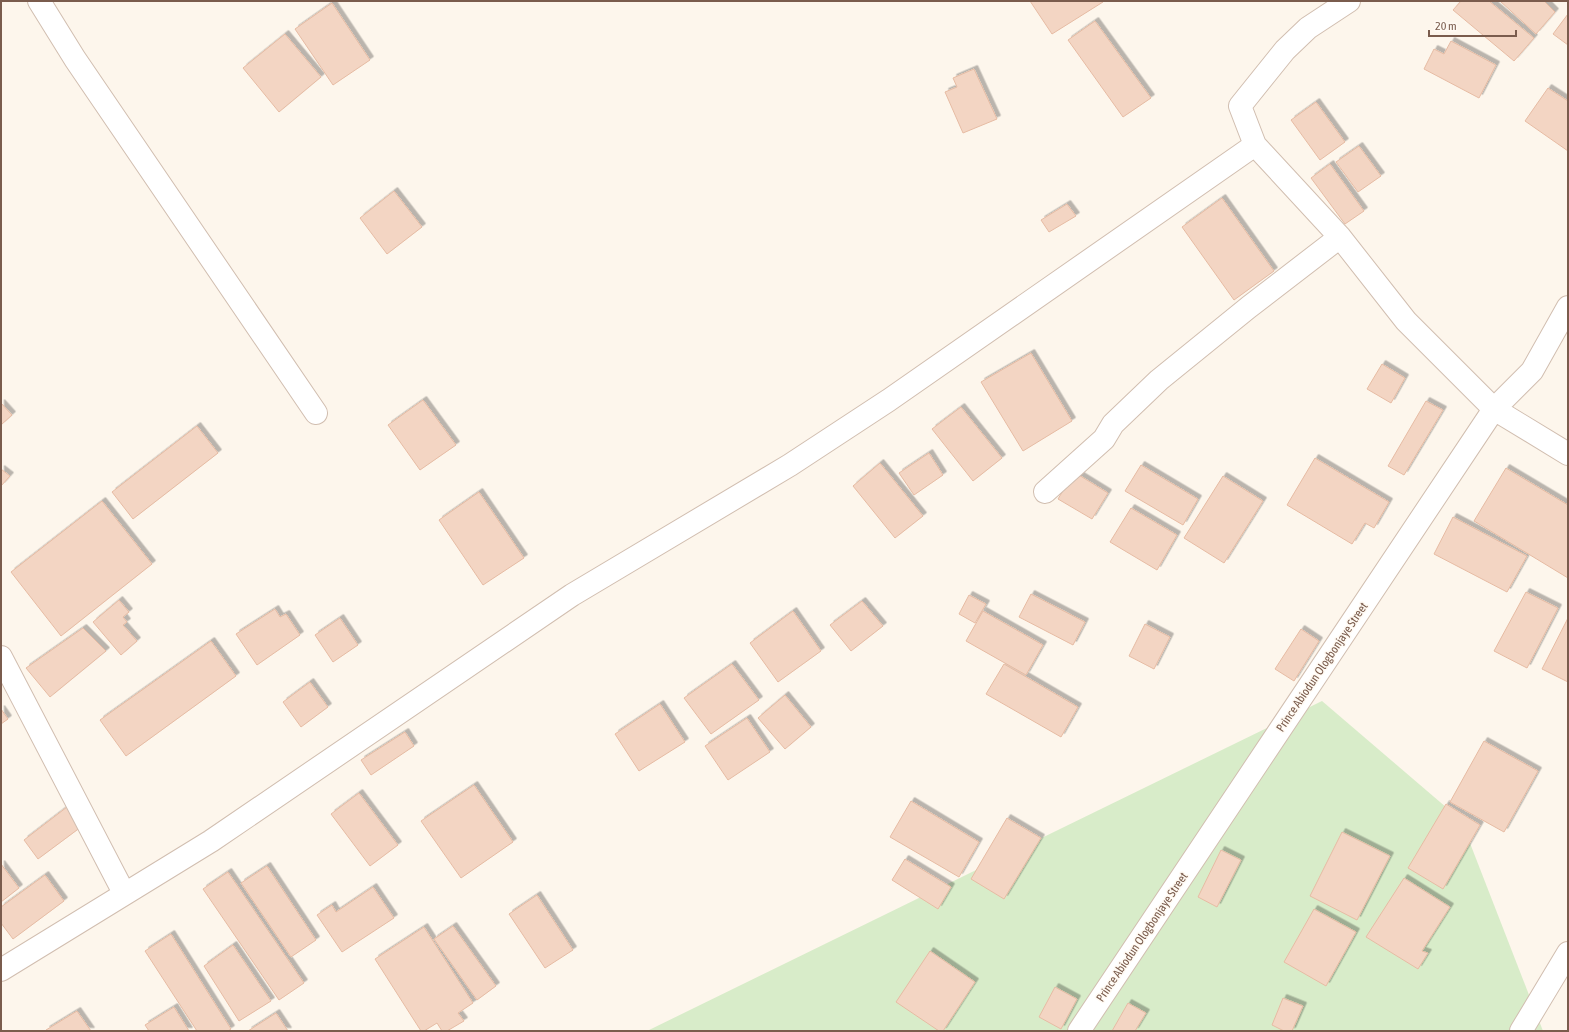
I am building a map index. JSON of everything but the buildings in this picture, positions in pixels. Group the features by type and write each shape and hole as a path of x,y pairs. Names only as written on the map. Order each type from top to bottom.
{"street":[{"path":"39,1 75,59 316,413"},
{"path":"1348,1 1308,28 1285,50 1240,106 1255,146 1340,237 1406,321 1494,409 1568,454"},
{"path":"1,970 124,893 211,841 572,595 790,465 890,400 1255,146"},
{"path":"1045,492 1104,439 1114,424 1159,380 1249,307 1340,237"},
{"name":"Prince Abiodun Ologbonjaye Street","path":"1079,1031 1494,409 1532,371 1568,307"},
{"path":"1,657 124,893"},
{"path":"1521,1031 1568,953"}],"green space":[{"path":"1322,701 1461,820 1543,1031 647,1031"}]}
